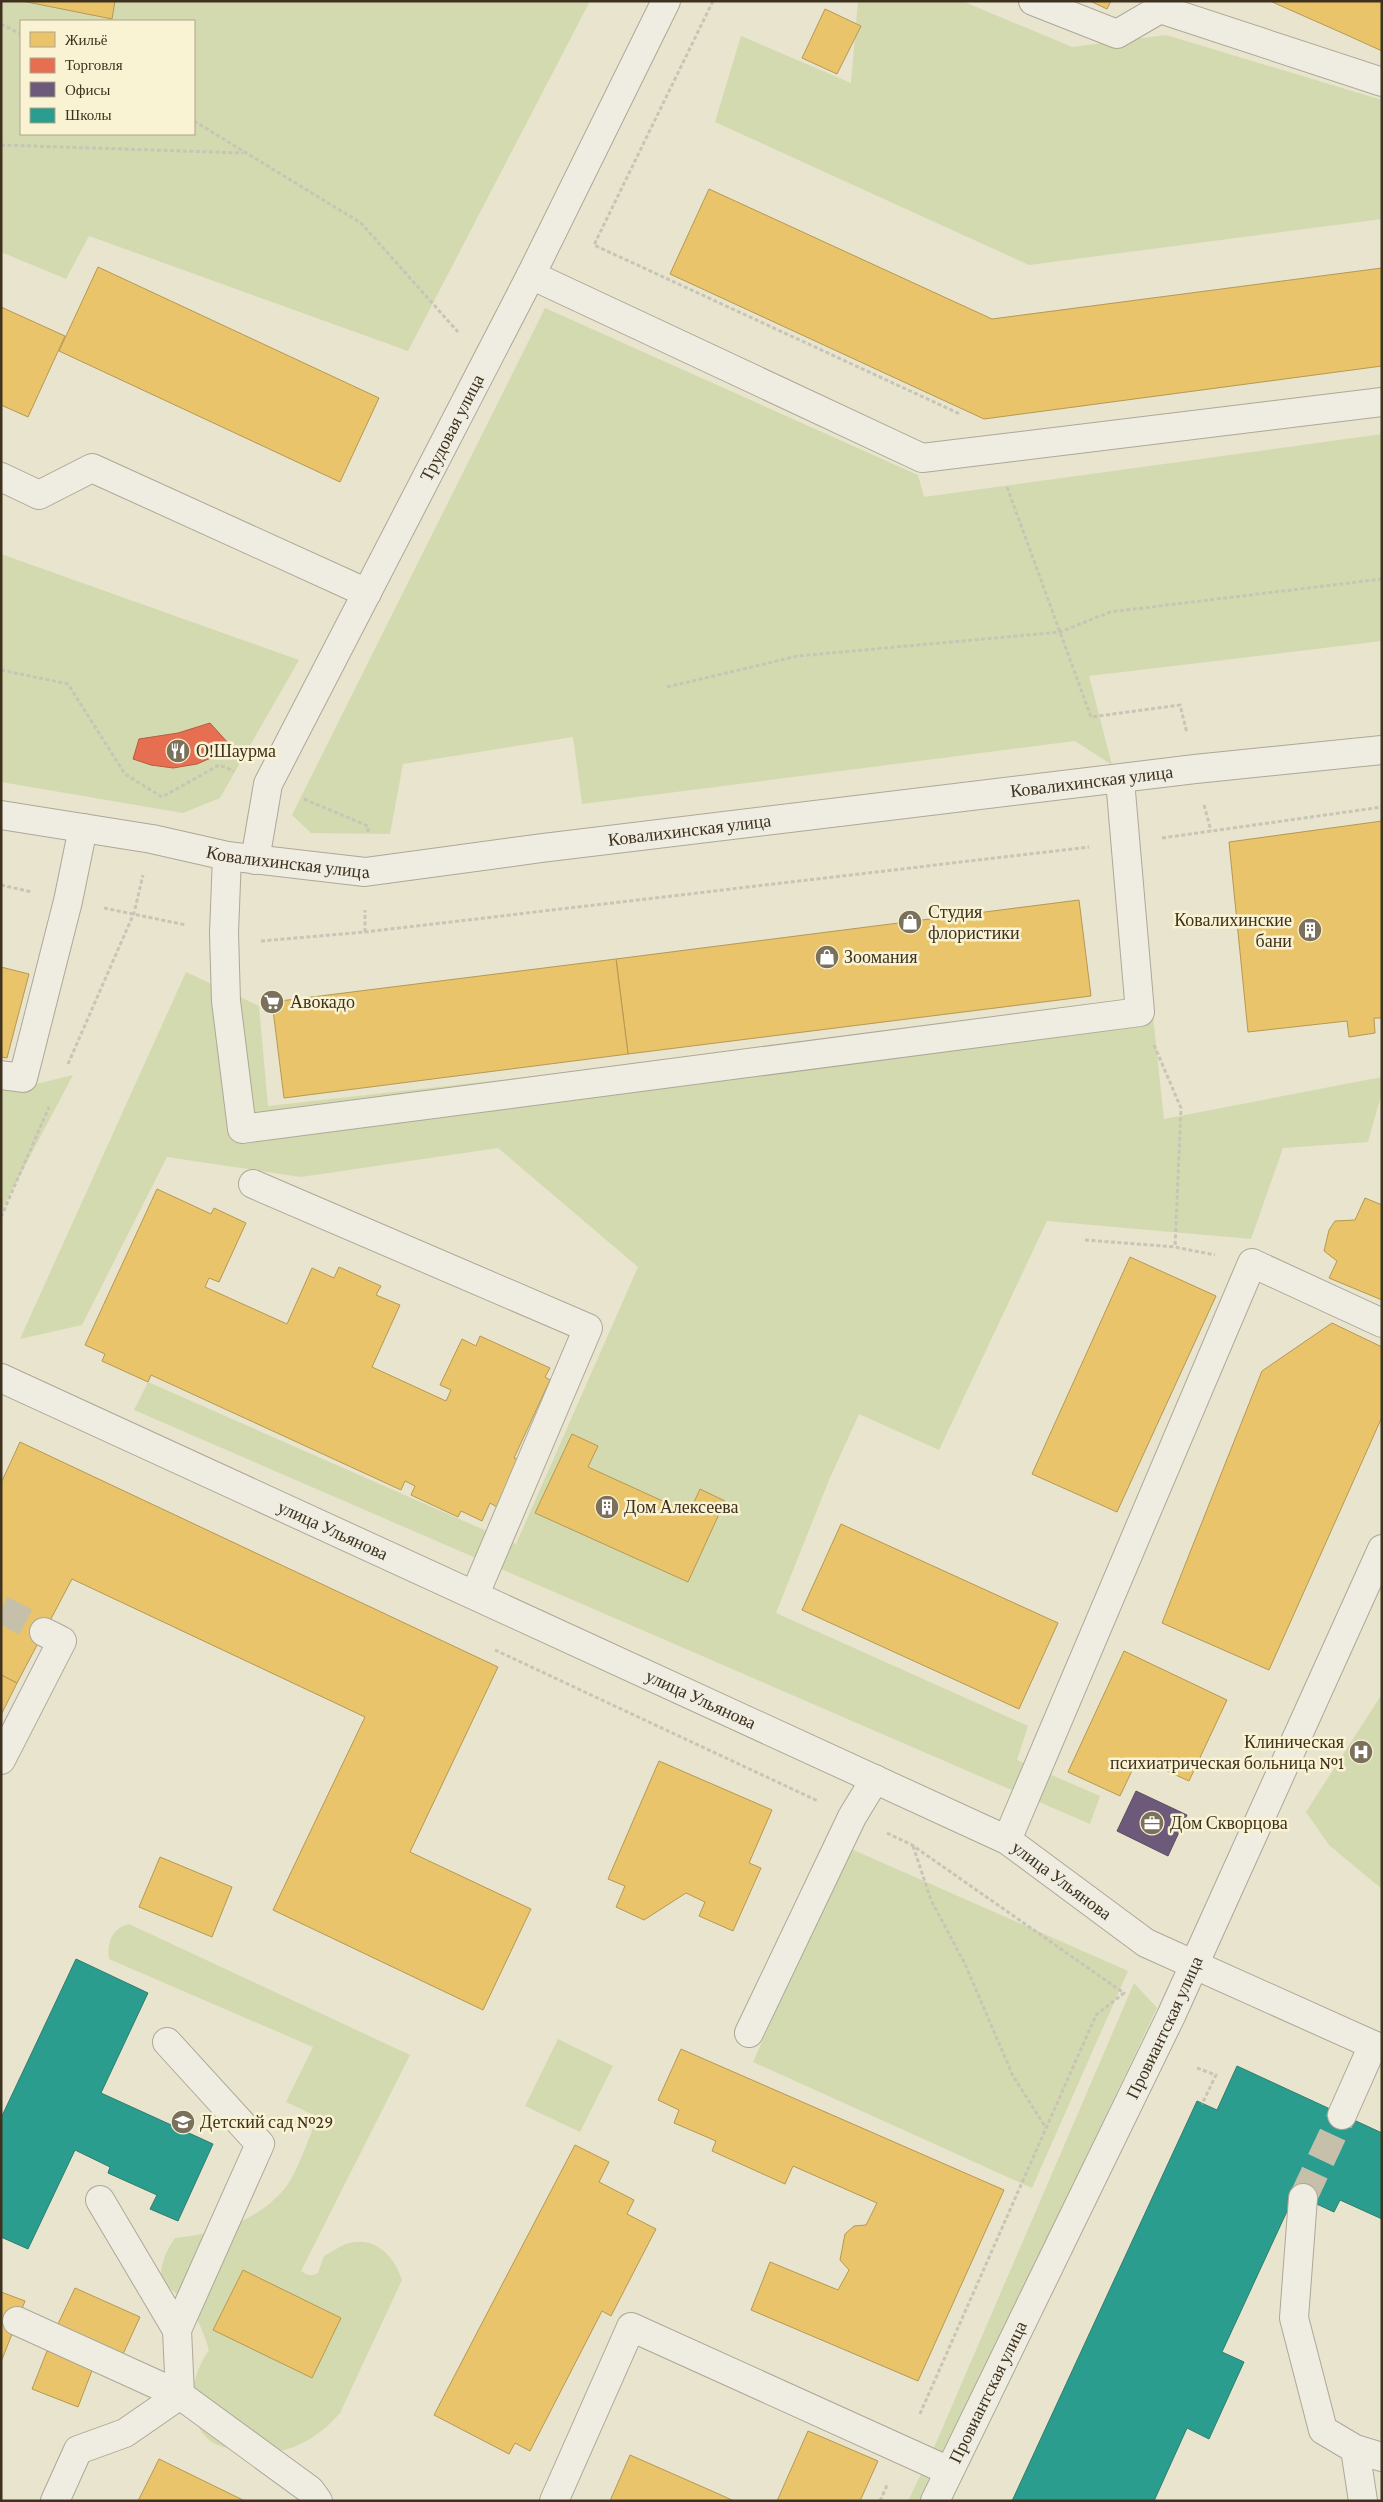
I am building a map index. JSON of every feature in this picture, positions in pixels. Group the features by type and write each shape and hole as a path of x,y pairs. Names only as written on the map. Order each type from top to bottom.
{"street":[{"name":"Трудовая улица","path":"255,860 268,784 531,275 666,1"},
{"path":"1033,1 1116,34 1160,9 1382,82"},
{"path":"531,275 922,458 1382,402"},
{"path":"1,477 39,495 92,468 367,593"},
{"name":"Ковалихинская улица","path":"1,814 152,840 227,856 365,872 542,848 1120,780 1195,769 1382,750"},
{"path":"227,856 224,933 226,1001 242,1129 1140,1012 1120,780"},
{"path":"1,1075 23,1078 68,901 83,828"},
{"path":"253,1184 588,1328 475,1594"},
{"path":"1007,1840 1252,1263 1382,1323"},
{"name":"улица Ульянова","path":"1,1378 475,1594 1007,1840 1146,1943 1378,2047"},
{"name":"Провиантская улица","path":"935,2501 1194,1966 1382,1549"},
{"path":"1,1760 62,1641 44,1632"},
{"path":"749,2033 852,1817 875,1779"},
{"path":"167,2042 260,2144 177,2330 180,2395"},
{"path":"1342,2115 1378,2047"},
{"path":"1304,2198 1294,2318 1323,2430 1355,2449 1382,2457"},
{"path":"100,2200 177,2330"},
{"path":"17,2321 180,2395 310,2490 318,2501"},
{"path":"554,2501 631,2327 949,2471"},
{"path":"55,2501 78,2450 125,2433 180,2395"},
{"path":"1355,2449 1363,2501"}],"path":[{"path":"713,1 594,245 965,417"},
{"path":"1,24 20,34"},
{"path":"195,122 361,223 486,362"},
{"path":"1,144 245,153"},
{"path":"994,450 1092,717 1180,706 1211,831"},
{"path":"667,687 798,656 1060,632 1110,612 1382,579"},
{"path":"1,670 68,684 125,774 162,797 219,766 268,784 368,826 365,872 365,932"},
{"path":"1,885 68,901 263,941 365,932 1125,843 1382,807"},
{"path":"1085,1240 1175,1247 1181,1108 1140,1012"},
{"path":"492,1648 912,1845 1124,1992 1096,2015 880,2501"},
{"path":"912,1845 931,1900 965,1964 1013,2076 1046,2128"},
{"path":"1197,2068 1216,2075 1202,2104"}],"green space":[{"path":"1,1 590,1 408,351 89,236 66,279 1,252"},
{"path":"858,1 962,1 1072,47 1166,35 1382,100 1382,219 1029,265 715,122 741,36 851,83"},
{"path":"545,308 918,475 924,497 1382,434 1382,641 1089,676 1112,765 1075,741 582,804 573,737 403,764 390,834 311,833 292,815"},
{"path":"1,554 299,660 220,798 183,813 1,782"},
{"path":"186,972 259,1006 268,1106 1152,1007 1164,1119 1382,1077 1382,1092 1368,1142 1283,1148 1251,1239 1047,1221 939,1450 859,1414 829,1480 776,1613 1028,1726 1017,1760 1100,1796 1090,1824 134,1410 148,1382 516,1544 638,1267 498,1148 301,1177 167,1157 82,1325 20,1339"},
{"path":"73,1075 2,1209 1,1088 12,1090"},
{"path":"1382,1694 1382,1889 1329,1845 1306,1812"},
{"path":"849,1848 1128,1971 1032,2188 753,2062"},
{"path":"129,1924 410,2055 301,2271 309,2275 318,2273 324,2256 346,2244 359,2242 368,2243 383,2250 395,2264 402,2280 340,2413 330,2424 307,2441 281,2451 253,2453 230,2449 217,2445 207,2438 199,2428 194,2417 192,2394 198,2371 209,2350 201,2328 191,2310 178,2295 160,2281 164,2258 175,2238 206,2233 235,2224 262,2209 289,2182 318,2117 286,2102 313,2047 109,1959 109,1947 112,1937 118,1929"},
{"path":"1134,1983 1157,2008 922,2501 908,2501 936,2443"},
{"path":"558,2039 613,2066 580,2132 525,2106"}],"building: Жильё":[{"path":"22,1 115,1 112,19"},
{"path":"1090,1 1111,1 1107,9"},
{"path":"1270,1 1382,1 1382,51 1349,36"},
{"path":"825,9 861,26 837,74 802,58"},
{"path":"709,189 992,319 1382,268 1382,366 984,419 670,274"},
{"path":"98,267 379,398 340,482 59,351"},
{"path":"1,307 65,336 28,417 1,405"},
{"name":"Ковалихинские бани","path":"1382,821 1382,1018 1374,1018 1375,1033 1349,1037 1347,1021 1248,1032 1229,842"},
{"path":"1079,900 1091,996 628,1054 616,959"},
{"path":"616,959 628,1054 284,1098 272,1002"},
{"path":"1,967 29,974 7,1058 1,1057"},
{"path":"157,1189 211,1214 214,1208 246,1223 219,1282 209,1278 205,1287 287,1324 312,1268 334,1278 339,1267 381,1286 376,1295 400,1305 372,1367 446,1401 451,1390 440,1385 462,1339 476,1346 480,1336 550,1368 545,1377 550,1380 514,1458 519,1460 497,1507 490,1503 482,1521 461,1511 458,1517 411,1495 415,1486 405,1481 401,1490 151,1375 148,1382 102,1361 105,1354 85,1345"},
{"path":"1365,1198 1382,1205 1382,1300 1329,1278 1337,1261 1324,1251 1329,1230 1335,1221 1355,1220"},
{"path":"1130,1257 1216,1296 1117,1512 1032,1474"},
{"path":"1332,1323 1382,1347 1382,1417 1269,1670 1162,1623 1262,1371"},
{"name":"Дом Алексеева","path":"572,1434 598,1446 588,1467 689,1513 700,1489 725,1501 688,1582 535,1513"},
{"path":"20,1442 498,1667 410,1852 531,1909 483,2010 273,1910 365,1717 72,1579 17,1683 1,1675 1,1483"},
{"path":"841,1524 1058,1623 1019,1709 802,1610"},
{"path":"1124,1651 1227,1700 1189,1781 1138,1758 1120,1796 1068,1772"},
{"path":"1,1675 17,1683 1,1715"},
{"path":"659,1761 772,1810 749,1863 761,1868 733,1931 699,1916 705,1902 686,1893 644,1920 616,1907 625,1886 608,1879"},
{"path":"160,1857 232,1887 212,1937 139,1907"},
{"path":"681,2049 1004,2190 918,2381 751,2310 770,2262 838,2290 849,2270 840,2260 845,2234 854,2226 866,2225 877,2203 793,2166 785,2184 712,2151 716,2141 674,2123 679,2110 658,2100"},
{"path":"575,2145 609,2162 599,2182 634,2200 627,2214 656,2229 611,2316 602,2311 530,2451 515,2443 509,2454 434,2415"},
{"path":"243,2270 341,2318 312,2378 213,2330"},
{"path":"75,2288 140,2317 123,2354 58,2324"},
{"path":"1,2292 25,2301 1,2362"},
{"path":"47,2351 93,2368 78,2407 32,2389"},
{"path":"808,2431 878,2461 860,2501 777,2501"},
{"path":"630,2455 721,2495 734,2501 610,2501"},
{"path":"159,2459 245,2501 138,2501"}],"building: Торговля":[{"path":"210,723 229,744 213,757 197,764 173,768 151,765 133,759 139,739 178,733"}],"building: Офисы":[{"name":"Дом Скворцова","path":"1136,1791 1187,1815 1168,1856 1117,1831"}],"building: Школы":[{"path":"76,1959 148,1993 101,2093 213,2144 178,2221 150,2209 157,2195 108,2173 110,2167 75,2150 28,2249 1,2237 1,2118"},
{"path":"1237,2066 1382,2133 1382,2219 1340,2200 1334,2212 1295,2194 1222,2352 1244,2362 1209,2439 1187,2428 1154,2501 1012,2501 1197,2101 1217,2110"}],"tunnel":[{"path":"1,1609 44,1632"},
{"path":"1303,2198 1342,2115"}],"place":[{"name":"О!Шаурма","path":"178,751"},
{"name":"Студия флористики","path":"910,922"},
{"name":"Ковалихинские бани","path":"1310,930"},
{"name":"Зоомания","path":"827,957"},
{"name":"Авокадо","path":"272,1002"},
{"name":"Дом Алексеева","path":"607,1507"},
{"name":"Клиническая психиатрическая больница №1","path":"1361,1752"},
{"name":"Дом Скворцова","path":"1152,1823"},
{"name":"Детский сад №29","path":"183,2122"}]}
